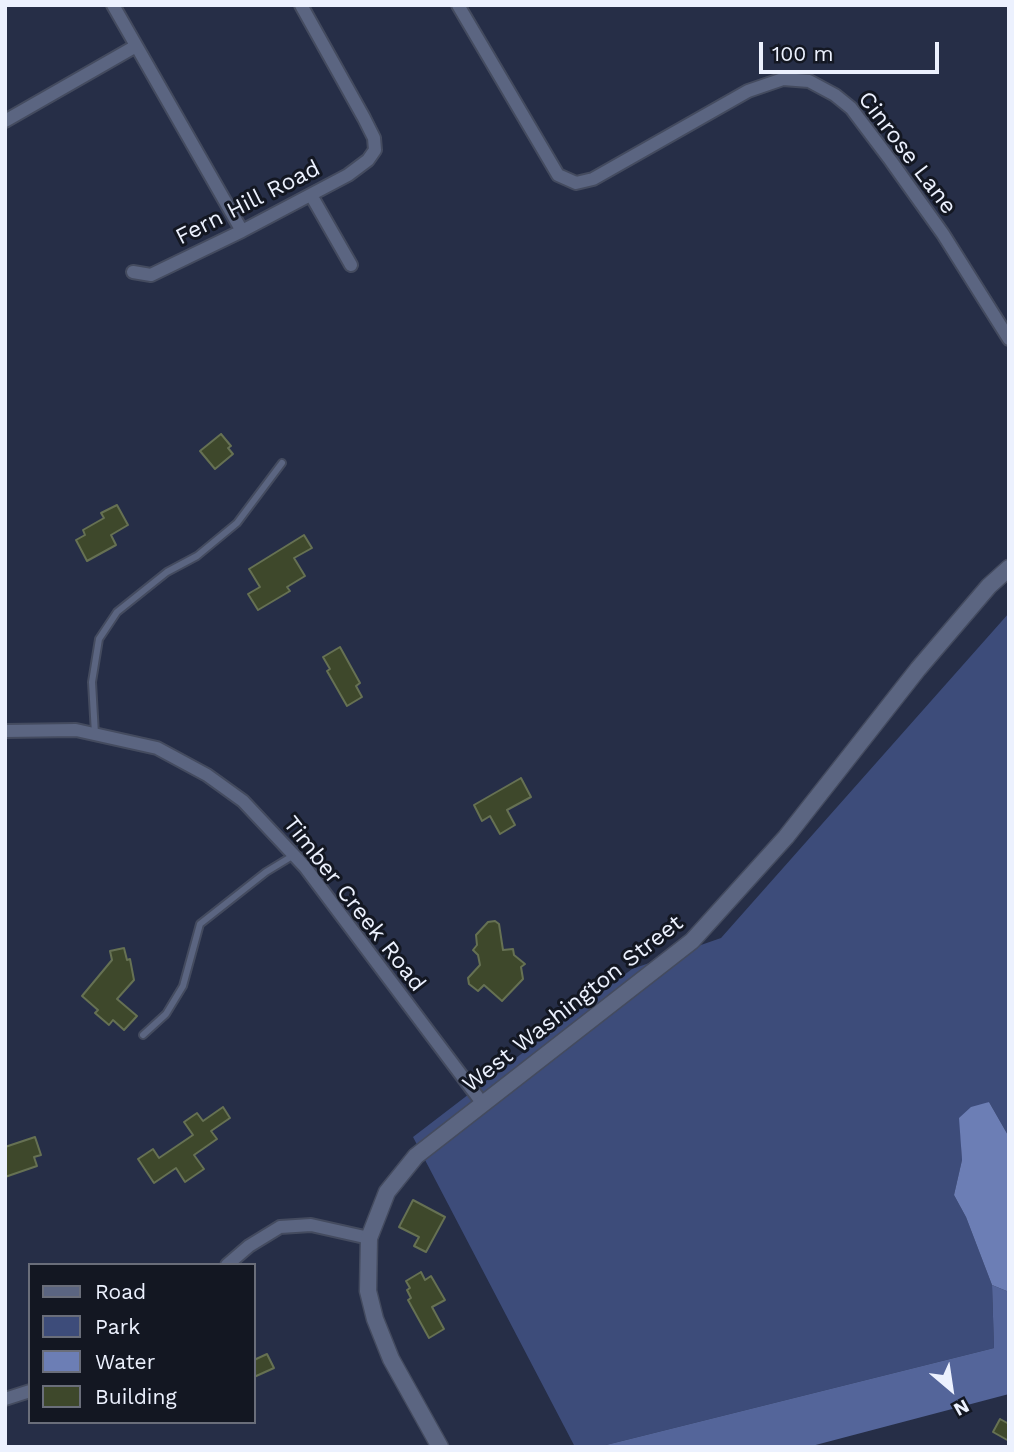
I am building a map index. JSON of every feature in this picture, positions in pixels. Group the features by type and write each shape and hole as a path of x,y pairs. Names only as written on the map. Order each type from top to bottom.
{"street":[{"path":"113,5 242,231"},
{"name":"Fern Hill Road","path":"133,272 151,275 242,231 348,175 368,160 375,150 374,138 365,118 301,5"},
{"name":"Cinrose Lane","path":"458,5 558,175 576,183 593,179 748,91 783,79 809,81 835,94 851,108 943,234 1009,339"},
{"path":"5,121 136,46"},
{"path":"310,195 351,265"},
{"name":"West Washington Street","path":"440,1447 391,1359 375,1319 368,1292 369,1238 387,1192 415,1156 692,941 786,836 927,658 989,586 1009,568"},
{"name":"Timber Creek Road","path":"5,731 76,730 157,748 207,775 243,801 294,855 483,1104"},
{"path":"229,1263 249,1246 280,1227 311,1225 369,1238"},
{"path":"5,1399 28,1392"}],"lane":[{"path":"95,734 92,682 99,639 117,612 167,572 197,555 237,523 282,463"},
{"path":"143,1035 166,1014 183,986 200,924 267,872 294,855"}],"green space":[{"path":"1009,613 1009,1137 989,1102 960,1118 962,1160 954,1195 966,1217 992,1285 994,1348 598,1447 575,1447 413,1137 632,969 721,938"}],"shaded area":[{"path":"992,1285 1009,1292 1009,1394 808,1447 598,1447 994,1348"}],"water":[{"path":"989,1102 1009,1137 1009,1292 992,1285 966,1217 954,1195 962,1160 959,1118 971,1107"}],"building":[{"path":"221,434 231,446 228,448 233,454 215,469 200,451"},
{"path":"117,505 128,525 111,535 116,545 87,561 76,540 85,535 83,530 104,518 101,513"},
{"path":"304,535 312,548 294,558 305,576 287,587 290,591 258,610 248,594 260,587 249,569"},
{"path":"340,647 360,683 356,686 362,697 347,706 327,671 330,669 323,657"},
{"path":"521,778 531,797 507,810 515,825 500,834 490,816 482,821 474,805"},
{"path":"495,921 499,924 503,950 513,949 514,955 525,964 521,967 523,979 502,1001 484,985 478,991 469,984 468,978 480,965 478,955 473,950 477,945 476,935 488,922"},
{"path":"124,948 127,960 130,959 134,980 117,999 137,1016 124,1030 113,1020 109,1025 95,1013 98,1010 82,996 112,960 110,951"},
{"path":"223,1107 230,1118 211,1131 217,1139 194,1155 204,1169 185,1182 176,1168 154,1183 138,1159 153,1149 159,1158 193,1135 184,1122 197,1113 203,1121"},
{"path":"35,1137 41,1155 34,1157 37,1166 5,1177 5,1147"},
{"path":"413,1200 445,1217 426,1252 414,1246 419,1237 399,1227"},
{"path":"421,1272 425,1280 431,1276 445,1300 432,1307 444,1329 429,1338 408,1300 411,1298 407,1290 410,1288 406,1281"},
{"path":"267,1354 274,1368 256,1376 256,1359"},
{"path":"1000,1419 1009,1424 1009,1441 993,1432"}]}
